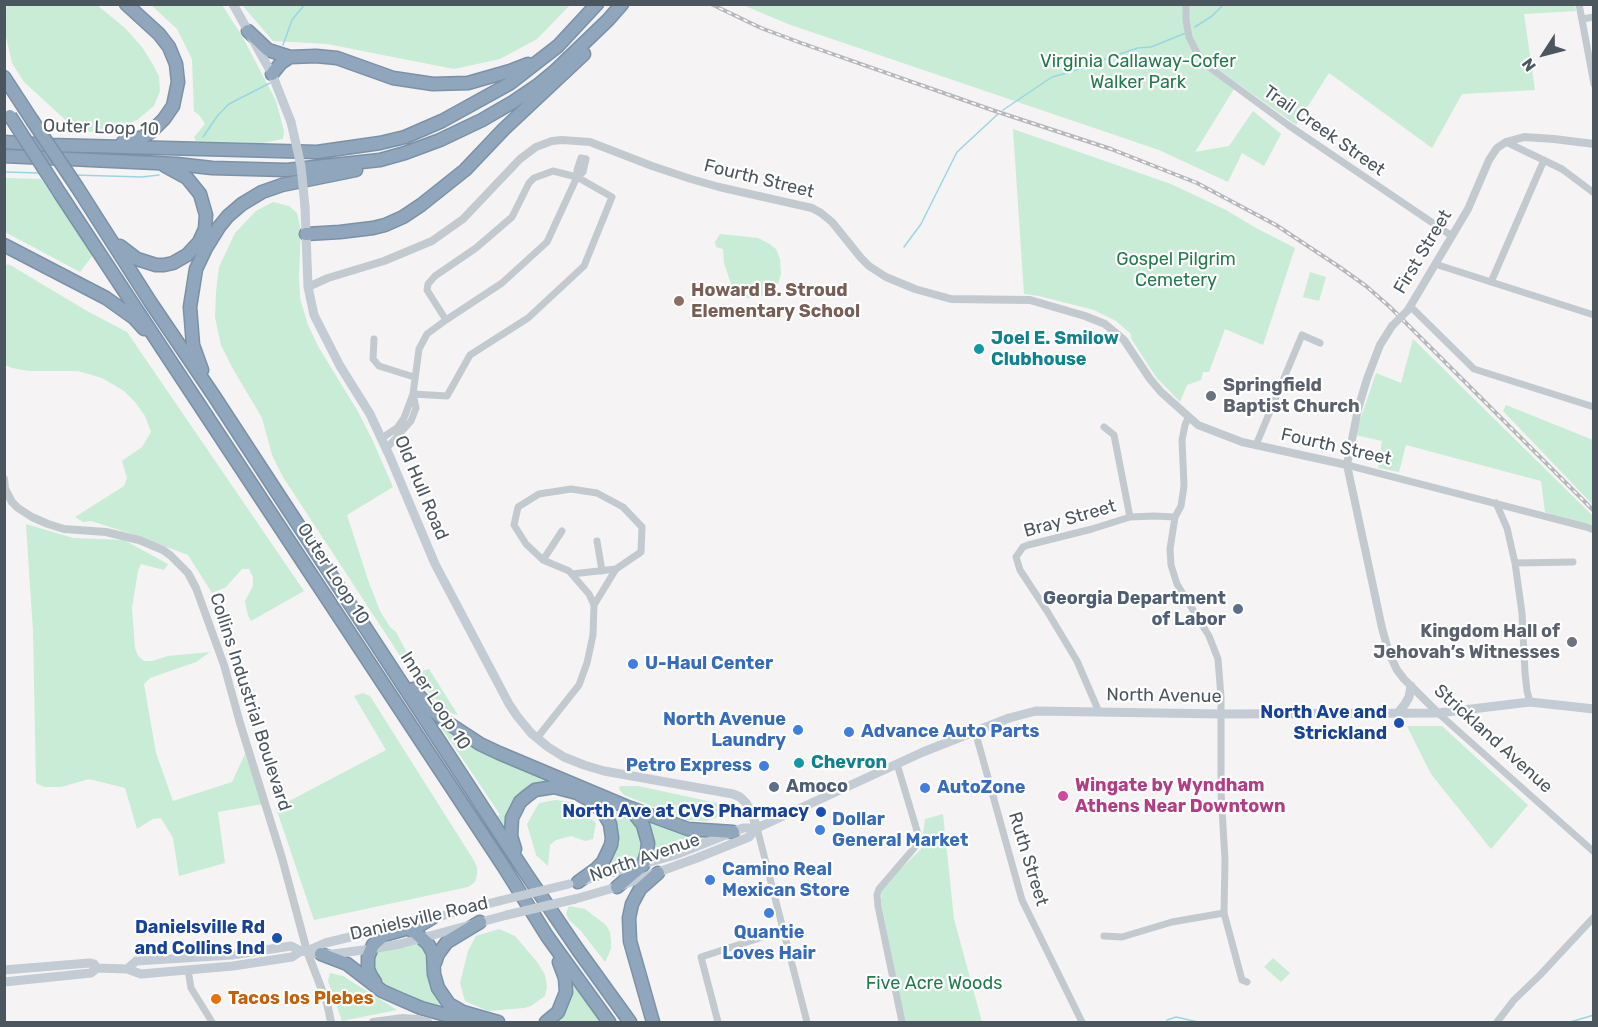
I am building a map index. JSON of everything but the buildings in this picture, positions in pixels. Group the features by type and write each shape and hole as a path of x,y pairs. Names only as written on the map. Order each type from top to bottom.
{"highway":[{"path":"86,146 143,137 164,119 176,97 178,73 169,47 159,34 126,4"},
{"name":"Outer Loop 10","path":"4,142 317,152 380,143 422,131 509,84 558,46 597,4"},
{"path":"214,396 193,345 189,307 196,269 219,226 228,216 242,204 267,190 381,165 482,120 538,85 622,4"},
{"path":"306,234 373,228 403,217 421,205 465,170 504,129 591,48 608,20"},
{"path":"248,31 268,50 291,57 337,58 393,78 433,84 468,83 510,71 558,46"},
{"path":"272,74 281,63 291,57"},
{"path":"6,78 151,303 214,396"},
{"name":"Outer Loop 10","path":"7,112 491,847 547,936 609,1023"},
{"path":"4,156 288,170 380,160 405,153"},
{"path":"93,211 120,247 137,259 164,265 187,255 199,242 205,229 204,202 196,187 187,178 161,164"},
{"path":"4,244 106,298 134,318 157,343 179,373"},
{"name":"Inner Loop 10","path":"214,396 527,875 630,1023"},
{"path":"386,659 430,708 461,733 499,753 630,808 688,829 733,832"},
{"path":"527,875 513,844 512,818 515,810 535,790 555,787 577,793 591,801 603,812 612,838 603,862 573,883"},
{"path":"617,887 643,865 647,852 646,833 640,820 630,808"},
{"path":"652,1023 630,941 628,918 640,889 658,873"},
{"path":"382,991 370,976 368,969 370,950 376,941 384,935 404,927 420,925 432,918"},
{"path":"434,967 438,954 447,942 480,922"},
{"path":"404,927 423,938 428,944 433,953 434,974 438,988 449,1004 463,1012 498,1023"},
{"path":"546,1023 561,1006 566,992 563,970 547,936"},
{"path":"321,954 347,964 382,991 421,1008 471,1023"}],"main road":[{"name":"Old Hull Road","path":"233,4 272,74 291,122 301,166 308,287 319,327 370,414 446,585 508,704 537,738 564,757 590,767 733,794 746,803 757,828"},
{"path":"1396,714 1408,699 1411,686"},
{"name":"North Avenue","path":"538,908 617,887 658,873 749,837 757,828 897,764 1009,718 1036,711 1396,714 1438,713 1530,702 1593,709"},
{"name":"North Avenue","path":"533,893 643,865 743,828 757,828"},
{"name":"Danielsville Road","path":"432,918 533,893"},
{"name":"Danielsville Road","path":"128,969 136,961 221,956 291,946 321,954 370,950 538,908"},
{"name":"Danielsville Road","path":"4,982 91,973 97,968 128,969 141,974 292,957 325,943 404,927"},
{"name":"Danielsville Road","path":"4,970 89,963 94,964 97,968"}],"street":[{"name":"Trail Creek Street","path":"1186,4 1189,37 1197,53 1209,67 1288,125 1452,236"},
{"path":"1580,4 1593,84"},
{"path":"1582,19 1593,17"},
{"path":"1506,142 1516,138 1530,137 1593,144"},
{"name":"Fourth Street","path":"308,287 328,278 384,261 432,241 463,219 502,177 536,147 552,141 582,141 600,145 692,180 812,208 832,222 869,266 886,277 915,289 951,299 1030,300 1105,324 1125,340 1155,385 1188,418 1209,430 1256,445 1347,465 1587,526 1593,530"},
{"name":"First Street","path":"1347,465 1354,427 1367,380 1380,345 1392,326 1409,308 1468,209 1492,154 1506,142"},
{"path":"1506,142 1562,169 1593,193"},
{"path":"1491,282 1544,160"},
{"path":"413,394 447,396 470,355 528,318 584,266 612,197 577,177 553,171 534,178 529,183 512,218 476,248 435,276 428,284 427,290 446,320"},
{"path":"386,449 411,421 416,408 413,394 414,376 419,349 427,334 502,283 547,242 577,177"},
{"path":"1435,264 1593,315"},
{"path":"1409,308 1474,369 1593,408"},
{"path":"1256,445 1302,336 1320,343"},
{"path":"375,339 373,359 379,366 414,376"},
{"path":"382,438 397,428 404,418 413,394"},
{"path":"1188,418 1182,440 1184,486 1181,506 1175,517 1170,549 1171,565 1177,584 1209,636 1216,652 1220,674 1221,792 1226,860 1224,912 1242,980 1248,982"},
{"path":"1104,427 1114,435 1130,517"},
{"name":"Strickland Avenue","path":"1347,465 1385,643 1397,670 1438,713 1593,852"},
{"name":"Collins Industrial Boulevard","path":"4,479 8,502 32,517 56,527 123,536 155,546 170,555 188,573 196,588 224,665 282,858 304,951 327,1004 331,1023"},
{"path":"537,738 579,685 593,635 594,605 589,594 569,571 543,560 526,544 514,525 518,507 539,494 571,489 597,493 623,507 642,527 641,552 616,569 594,605"},
{"path":"1496,503 1507,528 1515,563 1522,613 1526,682 1530,702"},
{"name":"Bray Street","path":"1099,712 1077,661 1020,570 1016,557 1023,547 1028,545 1130,517 1175,517"},
{"path":"543,560 562,531"},
{"path":"597,541 602,571"},
{"path":"1515,563 1573,562"},
{"path":"572,574 616,569"},
{"name":"Ruth Street","path":"975,731 1022,900 1082,1023"},
{"path":"897,764 918,834 918,841 915,848 879,889 877,895 902,1023"},
{"path":"757,828 807,1023"},
{"path":"1104,936 1122,937 1172,922 1224,912"},
{"path":"1497,1023 1514,1000 1593,917"},
{"path":"718,1023 701,957 784,930"},
{"path":"188,970 191,988 212,1023"},
{"path":"374,1023 388,1019 428,1023"}],"green space":[{"name":"Virginia Callaway-Cofer Walker Park","path":"1575,4 1576,11 1524,14 1535,90 1462,94 1432,148 1329,73 1296,125 1212,65 1208,70 1234,89 1195,152 1229,146 1253,111 1281,134 1264,166 1242,153 1228,182 1159,150 788,24 743,5"},
{"path":"8,5 97,5 125,28 142,47 152,63 159,76 160,91 154,106 137,120 116,130 90,132 71,125 24,82 12,63 5,32 5,11"},
{"path":"151,5 222,5 242,36 276,101 284,131 283,139 262,143 196,141 194,137 205,124 194,111 192,59 177,29"},
{"path":"242,5 570,5 537,39 500,59 454,69 327,44 273,41"},
{"name":"Gospel Pilgrim Cemetery","path":"1013,129 1171,184 1226,210 1295,248 1263,345 1225,329 1209,372 1203,372 1201,380 1187,385 1180,402 1156,377 1132,340 1130,333 1116,321 1094,310 1024,294"},
{"path":"5,178 41,179 93,255 80,272 5,232"},
{"path":"273,202 289,206 297,213 301,230 300,298 308,325 319,348 357,410 393,487 347,515 368,580 380,611 396,632 417,672 429,669 458,715 447,712 410,671 283,477 272,455 262,418 221,345 215,317 219,267 235,233 256,211"},
{"path":"720,234 758,238 776,249 780,259 781,274 778,284 762,296 754,298 744,298 734,292 731,289 724,263 723,249 716,247 715,242"},
{"path":"4,264 10,265 127,332 304,591 251,621 245,601 253,586 253,577 249,569 242,569 226,587 212,593 188,555 91,521 83,522 75,517 124,486 127,478 122,461 142,447 151,432 145,416 135,402 124,391 102,378 78,371 29,371 5,365"},
{"path":"1310,272 1326,277 1319,301 1303,297"},
{"path":"1413,339 1593,516 1593,528 1545,512 1541,481 1406,445 1399,472 1378,468 1382,441 1355,435 1376,373 1401,383"},
{"path":"1506,405 1593,440 1593,505 1503,411"},
{"path":"26,524 73,538 124,540 168,564 164,570 141,564 138,571 132,608 135,648 138,656 144,661 152,661 168,656 210,652 196,662 150,678 144,684 156,753 173,801 232,782 245,754 263,804 218,812 225,863 179,876 173,838 161,818 153,819 137,829 125,788 89,779 61,787 44,787 36,783 33,631"},
{"path":"363,693 370,696 473,859 477,867 477,875 475,882 468,887 314,920 276,808 386,750 354,696"},
{"path":"423,708 438,718 623,808 643,831 642,861 596,873 606,863 606,809 540,786 507,826 502,828","holes":["439,724 500,815 497,816 437,726"]},
{"path":"1407,726 1442,726 1528,805 1491,849 1431,774"},
{"path":"620,786 638,786 717,803 724,809 723,815 707,821 687,820 624,795 619,789"},
{"path":"555,800 572,802 596,823 593,839 585,841 571,836 556,840 550,845 548,866 536,855 527,824 539,803"},
{"name":"Five Acre Woods","path":"943,814 954,919 982,1022 904,1022 881,901 882,887 921,849 925,819"},
{"path":"640,815 710,836 684,849 647,861"},
{"path":"569,906 585,909 606,925 610,932 611,949 605,962 581,931 569,920 566,913"},
{"path":"499,929 515,936 545,975 547,987 545,996 531,1006 488,1011 465,1001 460,983 468,951 476,936"},
{"path":"422,941 425,944 432,969 459,1013 422,1005 385,989 374,978 372,952"},
{"path":"1273,958 1290,973 1281,982 1264,967"},
{"path":"330,973 343,976 397,1010 342,1021 328,981"},
{"path":"569,982 573,982 603,1022 551,1022"}],"waterway":[{"path":"283,45 292,20 305,4"},
{"path":"1195,27 1212,16 1224,4"},
{"path":"1003,110 1052,77 1138,48 1151,47 1186,33"},
{"path":"203,137 218,115 229,104 270,83"},
{"path":"904,247 921,224 957,152 998,114"},
{"path":"4,172 40,173"},
{"path":"74,175 142,177 159,175"},
{"path":"1570,1022 1594,1015"},
{"path":"1167,1020 1176,1017 1198,1022"}],"railway":[{"path":"711,4 761,28 801,43 1111,149 1197,183 1276,225 1366,286 1390,307 1594,511"}],"place":[{"name":"Howard B. Stroud Elementary School","path":"679,301"},
{"name":"Joel E. Smilow Clubhouse","path":"979,349"},
{"name":"Springfield Baptist Church","path":"1211,396"},
{"name":"Georgia Department of Labor","path":"1238,609"},
{"name":"Kingdom Hall of Jehovah’s Witnesses","path":"1572,642"},
{"name":"U-Haul Center","path":"633,664"},
{"name":"North Ave and Strickland","path":"1399,723"},
{"name":"North Avenue Laundry","path":"798,730"},
{"name":"Advance Auto Parts","path":"849,732"},
{"name":"Chevron","path":"799,763"},
{"name":"Petro Express","path":"764,766"},
{"name":"Amoco","path":"774,787"},
{"name":"AutoZone","path":"925,788"},
{"name":"Wingate by Wyndham Athens Near Downtown","path":"1063,796"},
{"name":"North Ave at CVS Pharmacy","path":"821,812"},
{"name":"Dollar General Market","path":"820,830"},
{"name":"Camino Real Mexican Store","path":"710,880"},
{"name":"Quantie Loves Hair","path":"769,913"},
{"name":"Danielsville Rd and Collins Ind","path":"277,938"},
{"name":"Tacos los Plebes","path":"216,999"}]}
